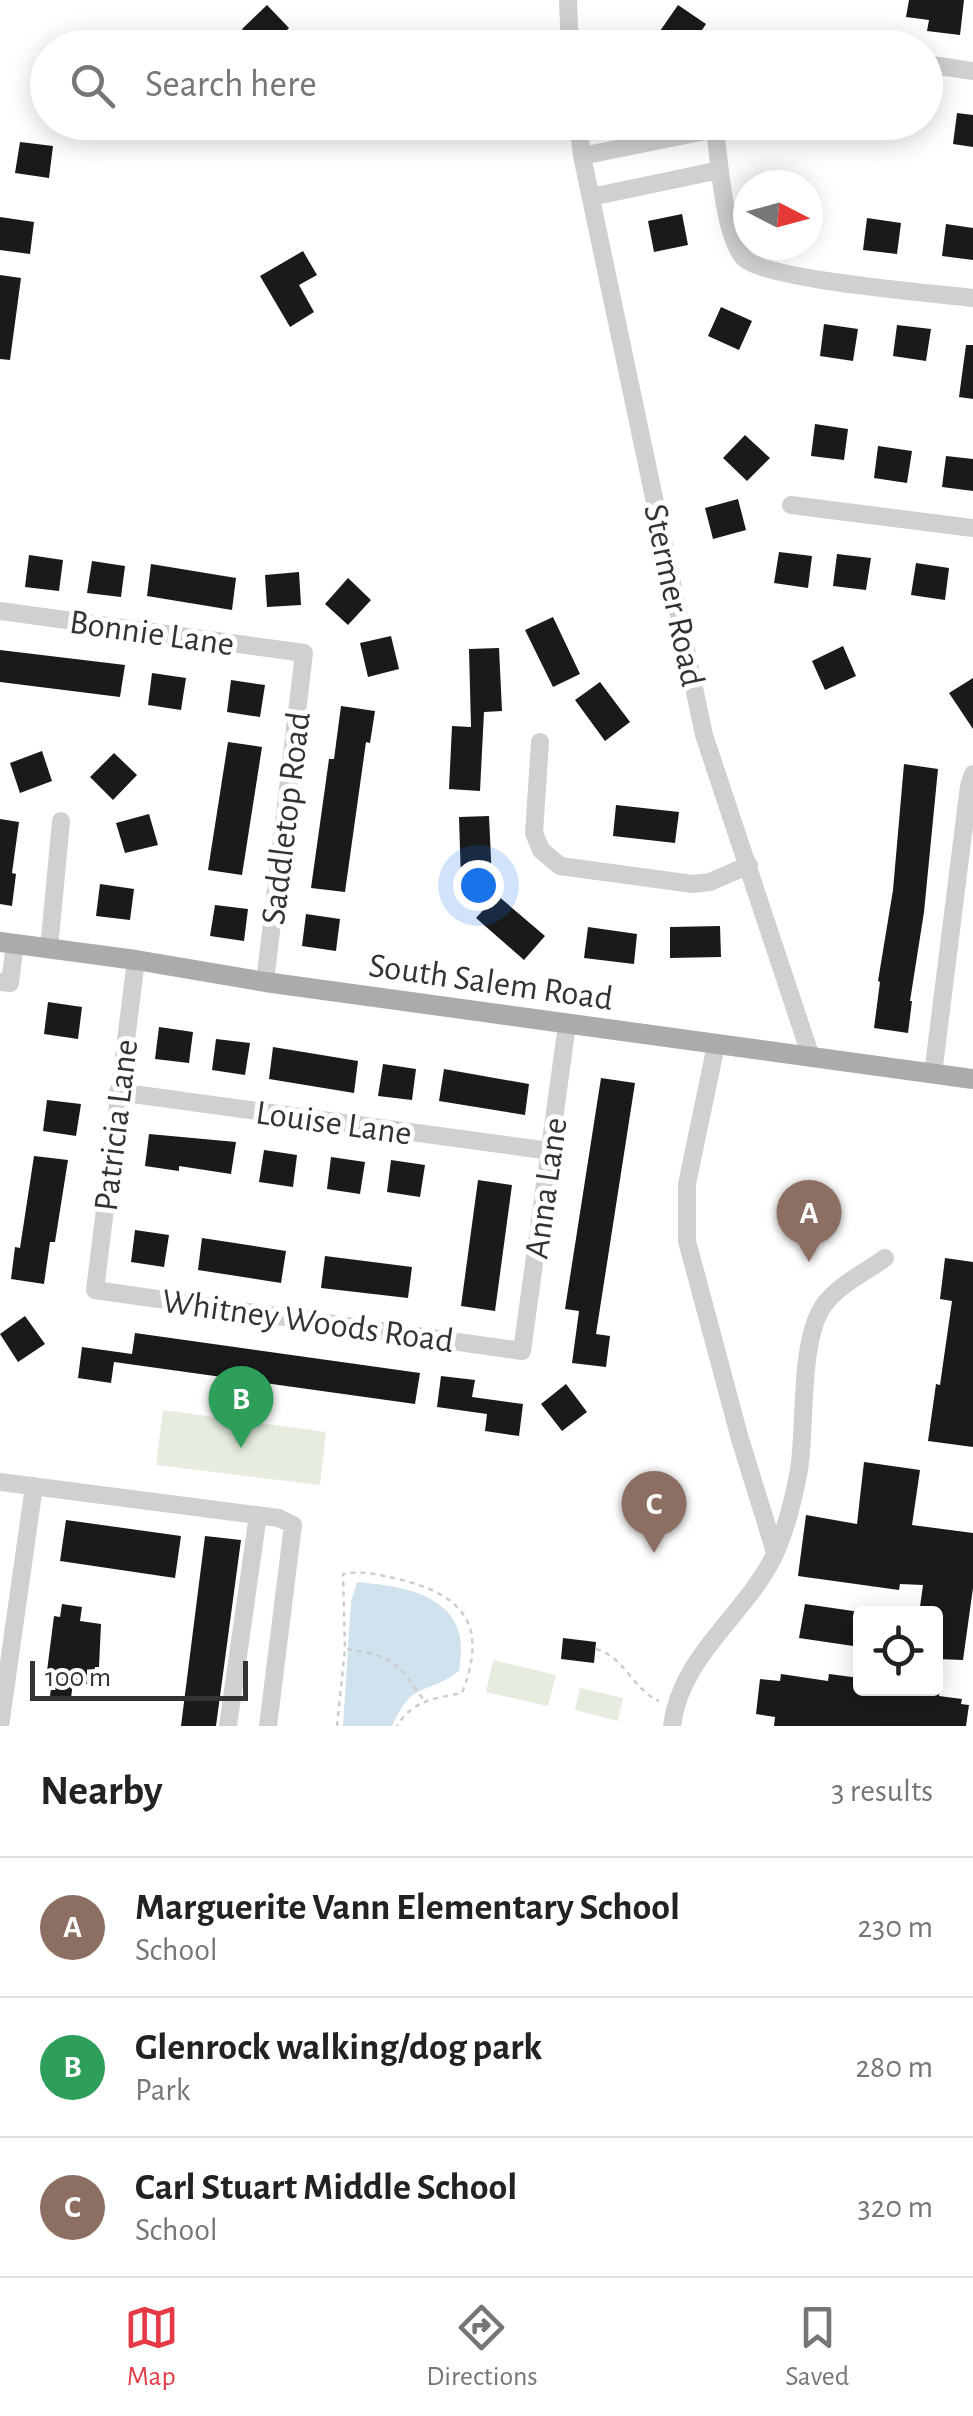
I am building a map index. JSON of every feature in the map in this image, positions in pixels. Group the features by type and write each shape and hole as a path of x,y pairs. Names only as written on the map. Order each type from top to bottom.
{"main road":[{"name":"South Salem Road","path":"8,943 568,1025 973,1079"}],"street":[{"path":"568,0 569,30"},
{"path":"943,67 973,71"},
{"name":"Stermer Road","path":"580,140 704,735 811,1057"},
{"path":"582,156 653,140"},
{"path":"717,140 734,238 742,257 758,268 973,298"},
{"path":"591,197 720,170"},
{"path":"791,504 973,528"},
{"name":"Bonnie Lane","path":"0,612 304,653"},
{"name":"Saddletop Road","path":"265,982 304,653"},
{"path":"540,742 534,833 541,850 560,866 694,884 710,882 749,865"},
{"path":"933,1074 973,774"},
{"path":"48,949 61,821"},
{"path":"0,982 10,983 8,943"},
{"name":"Patricia Lane","path":"95,1290 136,960"},
{"name":"Anna Lane","path":"522,1351 568,1025"},
{"path":"716,1045 686,1184 687,1242 740,1439 776,1552"},
{"name":"Louise Lane","path":"118,1092 550,1151"},
{"path":"672,1726 673,1714 696,1659 757,1589 776,1552 799,1471 808,1359 824,1304 885,1258"},
{"name":"Whitney Woods Road","path":"95,1290 522,1351"},
{"path":"0,1482 279,1518 293,1525 268,1726"},
{"path":"0,1726 6,1636 34,1486"},
{"path":"228,1726 258,1515"}],"path":[{"path":"337,1726 344,1649 344,1574 359,1571 430,1588 453,1599 468,1622 468,1676 462,1692 424,1700 406,1711 396,1726"},
{"path":"344,1649 386,1657 399,1665 424,1700"},
{"path":"596,1649 616,1658 649,1696 666,1702"}],"shaded area":[{"path":"163,1410 326,1432 320,1485 156,1465"},
{"path":"493,1660 556,1675 548,1706 486,1692"},
{"path":"580,1688 623,1698 618,1721 575,1710"}],"water":[{"path":"357,1582 418,1593 435,1601 457,1627 461,1647 459,1671 414,1694 392,1726 343,1726 351,1602"}],"building":[{"path":"909,0 964,0 960,35 927,30 929,20 906,17"},
{"path":"267,5 289,28 287,30 242,29"},
{"path":"678,5 706,24 702,30 661,30"},
{"path":"957,113 973,115 973,147 953,144"},
{"path":"20,142 53,146 49,178 15,173"},
{"path":"682,214 688,245 654,252 648,221"},
{"path":"0,217 34,222 30,254 0,250"},
{"path":"867,218 901,223 897,254 863,250"},
{"path":"946,224 973,228 973,260 942,256"},
{"path":"303,251 317,275 299,285 314,312 290,327 260,276"},
{"path":"0,275 21,278 10,360 0,359"},
{"path":"721,307 752,321 739,350 708,336"},
{"path":"824,324 858,329 853,361 820,356"},
{"path":"897,325 931,329 926,361 893,356"},
{"path":"966,345 973,345 973,399 959,397"},
{"path":"815,424 848,429 844,460 811,456"},
{"path":"745,435 770,458 747,481 723,458"},
{"path":"878,446 912,451 907,483 874,478"},
{"path":"946,456 973,459 973,491 942,487"},
{"path":"738,499 746,530 713,539 705,508"},
{"path":"779,552 812,556 808,588 774,583"},
{"path":"837,554 871,558 866,590 833,586"},
{"path":"29,555 63,560 59,591 25,587"},
{"path":"92,561 125,566 121,597 87,593"},
{"path":"916,563 949,568 945,600 911,595"},
{"path":"151,564 236,578 232,610 147,596"},
{"path":"299,572 301,605 267,607 265,575"},
{"path":"348,578 371,600 348,625 325,604"},
{"path":"553,617 580,674 553,687 525,630"},
{"path":"391,636 399,669 368,677 360,643"},
{"path":"843,646 856,676 825,690 812,661"},
{"path":"499,648 502,711 484,712 480,791 449,789 452,726 471,727 469,649"},
{"path":"0,650 125,665 120,697 0,682"},
{"path":"152,673 186,678 181,710 148,705"},
{"path":"973,678 973,729 949,693"},
{"path":"231,680 265,685 260,717 227,712"},
{"path":"600,682 630,722 605,741 575,700"},
{"path":"341,706 375,711 370,743 366,742 345,892 311,888 329,759 334,759"},
{"path":"228,742 262,747 242,875 208,870"},
{"path":"42,751 52,781 20,793 10,763"},
{"path":"114,753 137,775 113,800 90,777"},
{"path":"904,764 938,769 908,1033 874,1028 893,890"},
{"path":"616,805 679,812 675,843 613,836"},
{"path":"149,814 158,845 125,853 116,823"},
{"path":"489,816 492,880 461,881 459,817"},
{"path":"0,819 19,822 12,906 0,904"},
{"path":"100,884 134,889 130,920 96,916"},
{"path":"497,895 545,936 524,960 476,918"},
{"path":"215,905 248,909 244,941 210,936"},
{"path":"306,914 340,919 336,951 302,946"},
{"path":"720,926 721,957 670,958 670,927"},
{"path":"588,927 637,934 634,964 584,958"},
{"path":"48,1002 82,1007 78,1039 44,1034"},
{"path":"159,1027 193,1032 189,1063 155,1059"},
{"path":"216,1039 250,1043 245,1075 212,1070"},
{"path":"273,1047 358,1061 354,1093 269,1079"},
{"path":"383,1064 416,1069 412,1100 378,1096"},
{"path":"444,1069 529,1084 525,1115 439,1101"},
{"path":"601,1078 635,1083 596,1334 610,1336 606,1367 572,1363 579,1311 565,1309"},
{"path":"47,1100 81,1104 76,1136 43,1131"},
{"path":"149,1134 236,1142 231,1174 179,1166 179,1171 145,1166"},
{"path":"264,1150 297,1155 293,1187 259,1182"},
{"path":"34,1156 68,1160 44,1284 11,1279 15,1247 20,1248"},
{"path":"331,1157 365,1162 360,1194 327,1189"},
{"path":"391,1160 425,1165 420,1197 387,1192"},
{"path":"478,1180 512,1185 495,1311 461,1306"},
{"path":"135,1230 169,1235 164,1267 131,1262"},
{"path":"202,1238 286,1251 281,1283 198,1270"},
{"path":"325,1256 412,1267 408,1298 321,1288"},
{"path":"945,1258 973,1262 973,1447 928,1441 952,1301 940,1299"},
{"path":"25,1316 45,1344 18,1362 0,1334"},
{"path":"135,1333 420,1373 415,1404 114,1362 111,1383 78,1378 82,1347 132,1354"},
{"path":"441,1376 475,1380 472,1397 523,1404 519,1436 485,1431 487,1414 437,1407"},
{"path":"566,1384 587,1412 562,1431 541,1404"},
{"path":"864,1462 920,1470 912,1525 973,1533 973,1588 963,1660 943,1659 943,1606 920,1606 923,1585 900,1584 899,1590 798,1576 806,1515 857,1524"},
{"path":"66,1520 181,1536 175,1578 60,1561"},
{"path":"205,1536 241,1540 216,1726 181,1726"},
{"path":"62,1604 82,1607 80,1621 101,1624 99,1667 95,1667 92,1685 73,1682 71,1698 50,1696 52,1680 46,1679 54,1616 60,1617"},
{"path":"805,1604 853,1611 853,1646 799,1638"},
{"path":"563,1638 596,1642 594,1663 561,1659"},
{"path":"781,1674 828,1681 829,1674 853,1677 853,1696 962,1699 961,1704 969,1705 966,1726 774,1726 775,1717 756,1714 760,1679 780,1681"}],"place":[{"name":"Marguerite Vann Elementary School","path":"809,1262"},
{"name":"Glenrock walking/dog park","path":"241,1448"},
{"name":"Carl Stuart Middle School","path":"654,1553"}]}
